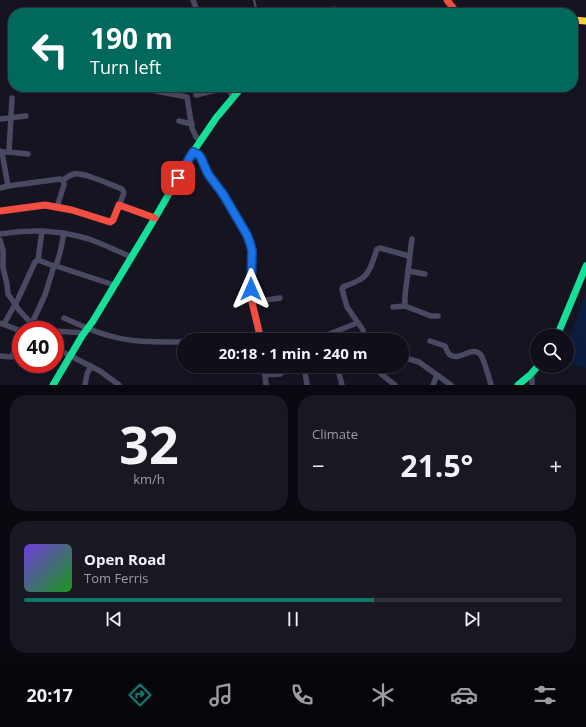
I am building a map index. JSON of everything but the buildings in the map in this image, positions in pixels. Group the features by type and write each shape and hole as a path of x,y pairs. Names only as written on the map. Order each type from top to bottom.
{"main road":[{"path":"447,0 453,8"},
{"path":"53,385 64,369 70,355 93,321 132,257 193,152 216,118 238,92"},
{"path":"193,152 201,158 208,174 223,194 247,235 250,243 252,251 252,302 259,333"},
{"path":"0,211 45,205 57,206 110,222 113,220 119,205 155,218"},
{"path":"560,329 586,266"},
{"path":"518,385 530,375"}],"street":[{"path":"161,92 187,97 196,137 201,141"},
{"path":"196,94 204,92"},
{"path":"230,92 234,97"},
{"path":"9,152 12,98"},
{"path":"0,119 26,116"},
{"path":"179,121 192,124"},
{"path":"8,186 1,151 28,154"},
{"path":"0,188 60,179 63,180 75,174 87,176 122,189 124,193 119,205"},
{"path":"57,206 64,185 63,180"},
{"path":"0,234 32,230 64,233 89,239 132,257"},
{"path":"12,327 2,323 18,299 35,262 38,260 42,231"},
{"path":"33,321 45,294 60,253 64,233"},
{"path":"405,306 404,296 412,239"},
{"path":"0,240 8,294 18,310 29,321"},
{"path":"364,333 347,307 342,289 343,287 360,280 365,276 377,250 380,248 409,256"},
{"path":"38,260 114,286"},
{"path":"408,271 425,274"},
{"path":"0,282 7,284"},
{"path":"252,302 280,298"},
{"path":"393,307 405,306 431,316 438,316"},
{"path":"64,318 85,331"},
{"path":"332,333 357,323"},
{"path":"64,331 85,331 148,342 177,342"},
{"path":"430,341 445,346 449,354 456,357 467,353 477,352 481,355 491,385"},
{"path":"64,352 100,371 119,385"},
{"path":"0,356 12,357"},
{"path":"409,360 419,362 450,385"},
{"path":"85,385 87,374 91,366"},
{"path":"266,385 265,375 281,373"},
{"path":"305,373 307,385"},
{"path":"339,373 342,385"},
{"path":"381,373 395,385"},
{"path":"433,385 437,375"},
{"path":"530,375 532,378 532,385"}],"water":[{"path":"586,291 586,368 574,365 573,329"}],"traffic: fast":[{"path":"53,385 155,218 193,152 216,118 238,92"},
{"path":"560,329 586,266"},
{"path":"518,385 532,373"}],"traffic: slow":[{"path":"578,20 586,21"}],"traffic: jam":[{"path":"447,0 453,8"},
{"path":"193,152 199,155 208,174 223,194 247,235 250,243 252,302 259,333"},
{"path":"0,211 45,205 72,210 110,222 113,220 119,205 155,218"}],"route":[{"path":"178,178 193,152 199,155 208,174 223,194 247,235 252,251 251,289"}]}
